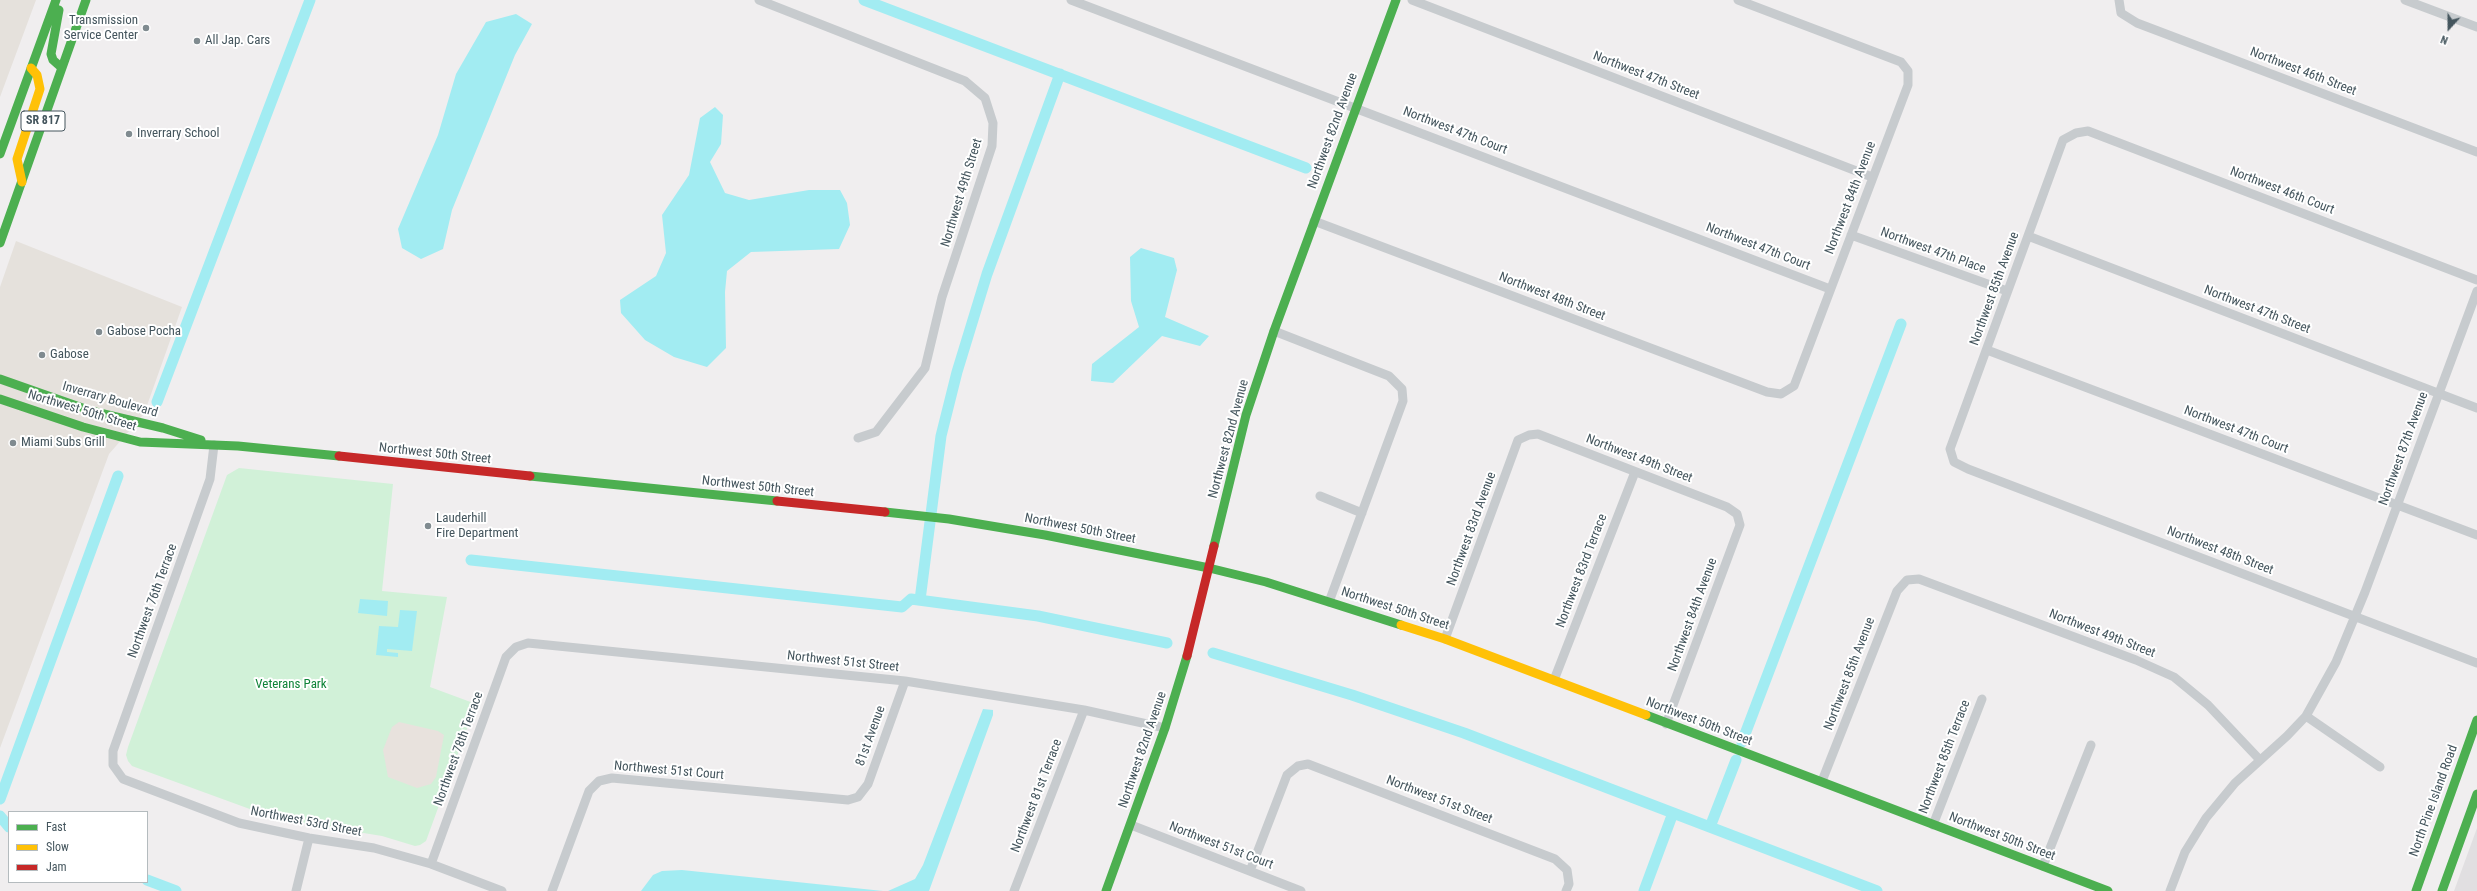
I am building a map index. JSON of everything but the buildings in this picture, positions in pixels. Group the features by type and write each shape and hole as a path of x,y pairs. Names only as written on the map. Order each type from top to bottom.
{"street":[{"name":"SR 817","path":"0,154 56,0"},
{"path":"61,0 51,54 53,60 62,68"},
{"name":"SR 817","path":"0,243 86,0"},
{"name":"Northwest 49th Street","path":"760,0 964,81 985,98 993,123 992,146 942,297 925,368 876,432 858,438"},
{"name":"Northwest 47th Court","path":"1071,0 1356,107 1830,289"},
{"name":"Northwest 82nd Avenue","path":"1106,891 1165,728 1186,658 1246,415 1314,221 1396,0"},
{"name":"Northwest 47th Street","path":"1412,0 1872,177"},
{"name":"Northwest 84th Avenue","path":"1738,0 1901,62 1908,71 1908,85 1794,386 1781,394"},
{"name":"Northwest 46th Street","path":"2119,0 2121,13 2137,24 2477,152"},
{"path":"2405,0 2477,27"},
{"path":"22,182 17,159 40,89 36,75 31,68"},
{"name":"Northwest 46th Court","path":"2076,133 2088,131 2477,280"},
{"name":"Northwest 85th Avenue","path":"1954,462 1950,449 2007,291 2063,140 2076,133"},
{"name":"Northwest 48th Street","path":"1314,221 1767,392 1781,394"},
{"name":"Northwest 47th Place","path":"1851,235 2007,291"},
{"name":"Northwest 47th Street","path":"2028,236 2477,408"},
{"name":"Northwest 87th Avenue","path":"2170,891 2185,852 2206,818 2235,783 2306,716 2336,662 2356,616 2477,291"},
{"path":"1274,332 1390,376 1402,389 1403,401 1329,602"},
{"name":"Northwest 47th Court","path":"1986,350 2477,535"},
{"name":"Inverrary Boulevard","path":"0,379 91,410 163,428 214,444"},
{"name":"Northwest 50th Street","path":"0,399 84,428 140,442 214,444 940,518 1045,535 1209,568 1329,602 1445,639 2108,891"},
{"name":"Northwest 49th Street","path":"1529,435 1538,434 1727,506 1737,514"},
{"name":"Northwest 83rd Avenue","path":"1445,639 1518,440 1529,435"},
{"name":"Northwest 76th Terrace","path":"113,765 113,751 210,479 214,444"},
{"name":"Northwest 48th Street","path":"1954,462 1968,469 2477,663"},
{"name":"Northwest 83rd Terrace","path":"1554,680 1635,472"},
{"path":"1320,496 1362,513"},
{"name":"Northwest 84th Avenue","path":"1666,724 1740,525 1737,514"},
{"name":"Northwest 49th Street","path":"1907,580 1919,579 2136,660 2174,677 2208,706 2260,760"},
{"name":"Northwest 85th Avenue","path":"1822,782 1897,591 1907,580"},
{"name":"Northwest 51st Street","path":"516,647 528,643 905,682 1084,710 1165,728"},
{"name":"Northwest 78th Terrace","path":"431,864 506,657 516,647"},
{"name":"81st Avenue","path":"858,797 868,784 905,682"},
{"name":"Northwest 85th Terrace","path":"1933,825 1982,699"},
{"name":"Northwest 81st Terrace","path":"1014,891 1084,710"},
{"path":"2306,716 2380,767"},
{"name":"North Pine Island Road","path":"2416,891 2477,720"},
{"path":"2043,866 2091,745"},
{"name":"Northwest 51st Street","path":"1250,871 1287,775 1298,766 1308,764 1555,859 1567,870 1569,884 1566,891"},
{"name":"Northwest 53rd Street","path":"113,765 123,779 239,823 309,838 374,848 431,864 502,891"},
{"name":"Northwest 51st Court","path":"552,891 589,791 599,781 612,778 848,800 858,797"},
{"path":"2442,891 2477,794"},
{"name":"Northwest 51st Court","path":"1131,825 1301,891"},
{"path":"296,891 309,838"}],"shaded area":[{"path":"0,0 36,0 0,97"},
{"path":"16,241 182,307 144,414 109,454 0,748 0,287"},
{"path":"2477,828 2477,891 2454,891"}],"green space":[{"name":"Veterans Park","path":"239,468 393,484 382,591 447,597 430,687 476,704 426,841 420,845 415,846 382,836 290,821 258,812 132,766 128,761 126,755 128,747 227,475"}],"sand":[{"path":"399,722 438,731 444,735 436,777 431,784 417,788 388,777 383,750 392,727"}],"water":[{"path":"516,14 532,24 515,55 452,210 443,249 421,259 402,248 398,229 438,135 456,74 486,22"},
{"path":"715,107 723,115 721,144 710,162 725,193 749,200 809,190 840,190 847,203 850,225 839,249 751,252 727,271 725,292 726,348 707,367 674,357 645,340 621,313 620,300 656,276 666,253 662,215 689,175 700,118"},
{"path":"1141,248 1174,258 1177,270 1165,317 1209,336 1200,346 1162,336 1113,383 1091,381 1092,364 1139,327 1131,301 1130,257"},
{"path":"360,599 388,601 387,616 358,613"},
{"path":"400,610 417,611 412,651 387,649 387,652 398,653 398,657 376,655 379,626 398,627"},
{"path":"983,709 993,710 993,715 929,891 888,891 915,879 923,865"},
{"path":"682,870 883,891 641,891 653,875 662,871"}],"waterway":[{"path":"157,402 310,0"},
{"path":"864,0 1306,168"},
{"path":"920,600 941,436 957,372 987,274 1060,74"},
{"path":"1742,742 1901,324"},
{"path":"0,799 118,476"},
{"path":"471,560 902,607 911,599 1038,616 1167,643"},
{"path":"1213,653 1352,695 1464,733 1877,891"},
{"path":"1710,827 1736,760"},
{"path":"1644,891 1673,813"},
{"path":"0,816 8,826"},
{"path":"148,880 176,891"}],"traffic: fast":[{"path":"0,154 56,0"},
{"path":"0,243 86,0"},
{"path":"1214,546 1246,415 1274,331 1396,0"},
{"path":"59,10 51,54 53,60 62,68"},
{"path":"0,379 91,411 163,428 201,440"},
{"path":"0,399 83,427 140,442 238,446 339,456"},
{"path":"530,476 777,501"},
{"path":"885,512 949,519 1045,535 1209,568 1266,582 1401,625"},
{"path":"1106,891 1165,728 1187,656"},
{"path":"1646,715 2108,891"},
{"path":"2416,891 2477,720"},
{"path":"2442,891 2477,794"}],"traffic: slow":[{"path":"22,182 17,159 40,89 37,75 31,68"},
{"path":"1401,625 1445,639 1646,715"}],"traffic: jam":[{"path":"339,456 530,476"},
{"path":"777,501 885,512"},
{"path":"1187,656 1214,546"}],"place":[{"name":"Transmission Service Center","path":"146,28"},
{"name":"All Jap. Cars","path":"197,41"},
{"name":"Inverrary School","path":"129,134"},
{"name":"Gabose Pocha","path":"99,332"},
{"name":"Gabose","path":"42,355"},
{"name":"Miami Subs Grill","path":"13,443"},
{"name":"Lauderhill Fire Department","path":"428,526"}]}
